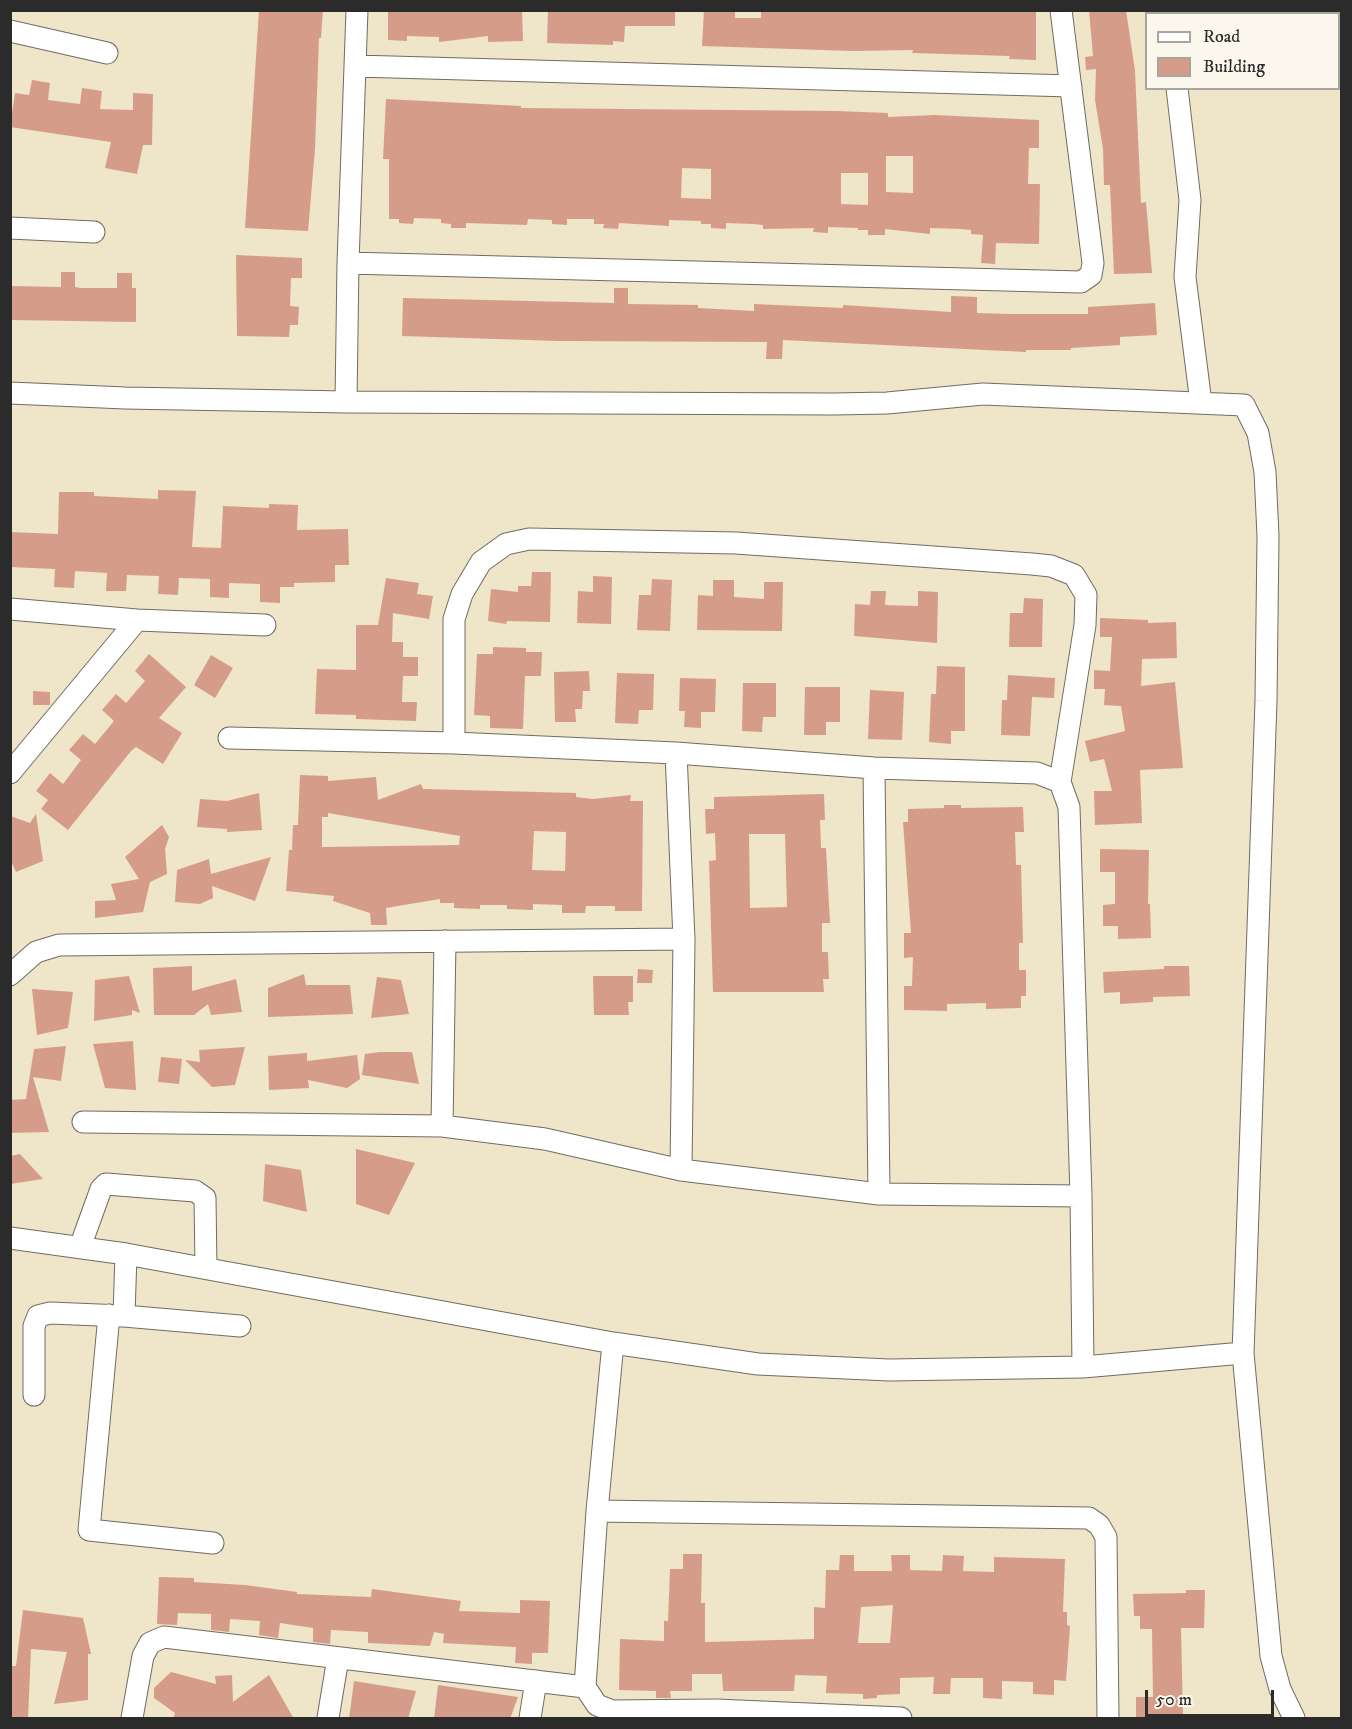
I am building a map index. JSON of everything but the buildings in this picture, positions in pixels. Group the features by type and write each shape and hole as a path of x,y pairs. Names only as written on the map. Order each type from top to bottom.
{"street":[{"path":"346,402 348,263 357,10"},
{"path":"348,263 1081,282 1090,275 1093,263 1061,10"},
{"path":"10,31 107,52"},
{"path":"356,66 1071,86"},
{"path":"1177,90 1190,200 1185,277 1201,403"},
{"path":"10,228 94,232"},
{"path":"10,393 125,399 346,402 887,403 983,394 1244,405 1258,433 1265,472 1268,536 1266,701 1243,1353 1271,1656 1280,1689 1294,1719"},
{"path":"454,743 454,619 462,594 481,562 506,544 529,539 736,543 1032,564 1051,567 1074,575 1086,595 1085,625 1060,782 1069,807 1081,1196 1083,1367"},
{"path":"10,609 137,620 265,625"},
{"path":"10,773 137,620"},
{"path":"229,738 454,743 676,753 874,768 1037,773 1060,782"},
{"path":"676,753 684,939 681,1170"},
{"path":"874,768 879,1194"},
{"path":"10,975 36,952 59,945 684,939"},
{"path":"442,1126 445,940"},
{"path":"84,1122 442,1126 545,1139 681,1170 879,1194 1081,1196"},
{"path":"80,1247 101,1189 106,1184 195,1191 205,1198 206,1268"},
{"path":"10,1238 126,1254 613,1343 770,1365 889,1370 1083,1367 1243,1353"},
{"path":"126,1254 80,1529 213,1543"},
{"path":"34,1395 34,1326 38,1316 50,1312 117,1315 240,1326"},
{"path":"613,1343 597,1511 585,1688 597,1705 612,1711 901,1719"},
{"path":"597,1511 1089,1518 1099,1525 1106,1537 1108,1719"},
{"path":"132,1719 143,1656 150,1643 164,1637 585,1688"},
{"path":"328,1719 338,1658"},
{"path":"530,1719 536,1682"}]}
